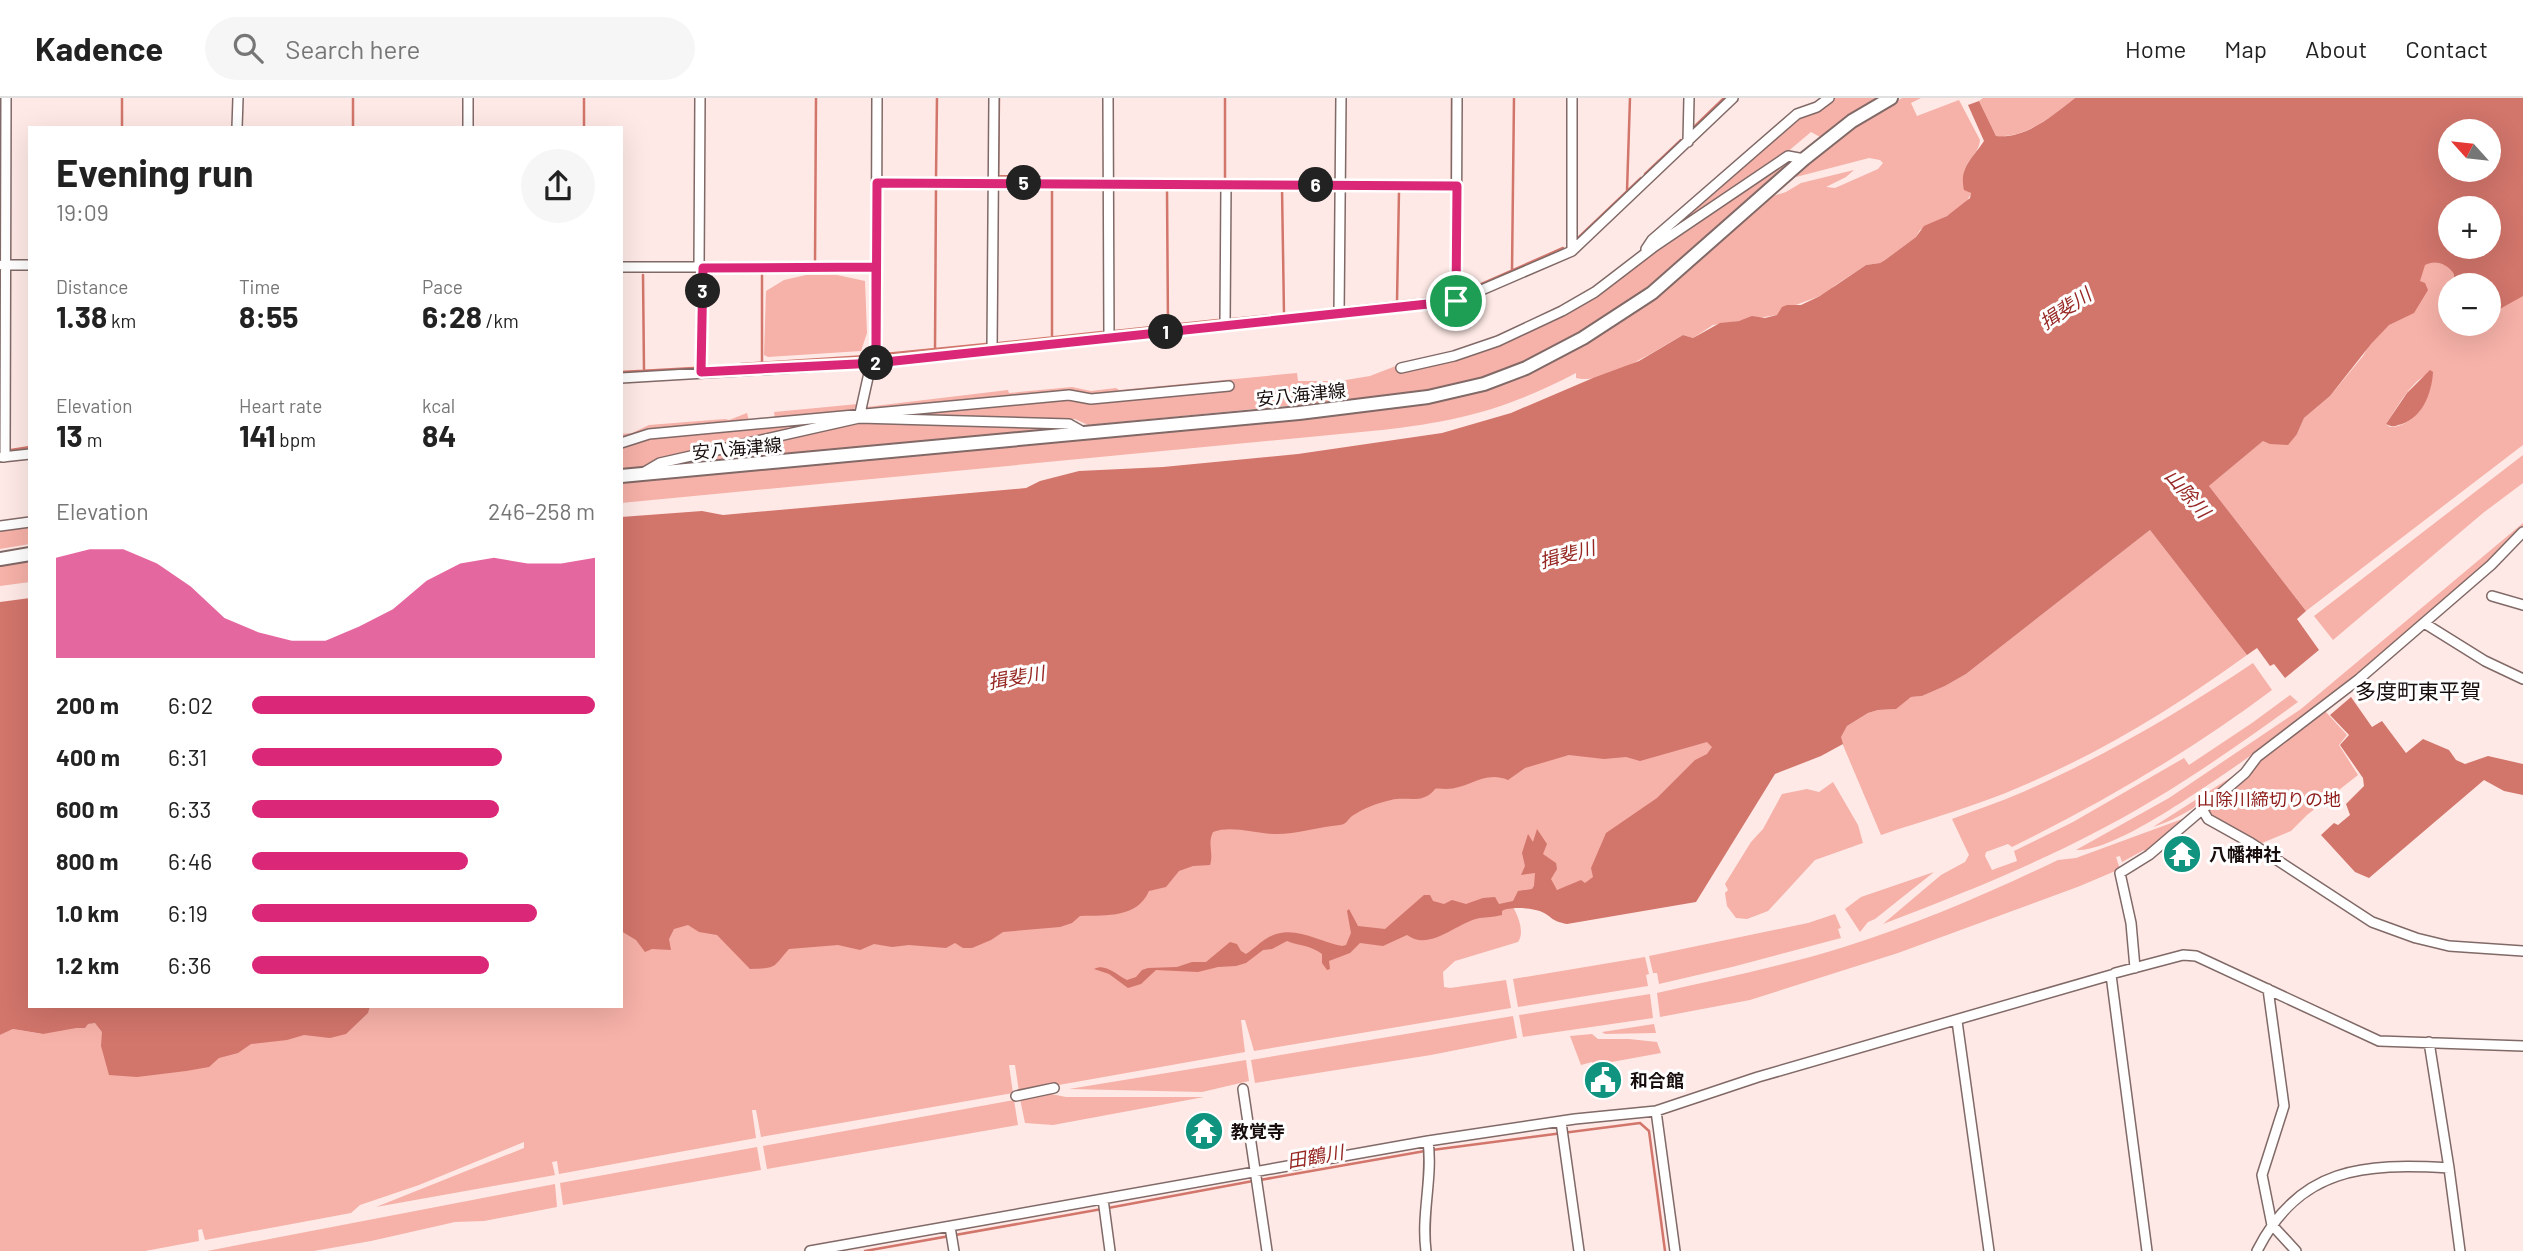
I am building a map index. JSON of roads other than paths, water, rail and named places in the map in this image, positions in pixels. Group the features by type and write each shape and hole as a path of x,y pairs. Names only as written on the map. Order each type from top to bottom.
{"main road":[{"name":"安八海津線","path":"623,476 1298,413 1428,397 1484,384 1526,368 1583,338 1652,293 1804,159 1852,121 1891,98"},
{"path":"0,559 28,554"}],"street":[{"path":"6,98 2,457 28,454"},
{"path":"237,98 237,126"},
{"path":"468,98 468,126"},
{"path":"700,98 701,372"},
{"path":"860,416 869,373 876,363 877,98"},
{"path":"992,350 994,98"},
{"path":"1108,98 1109,338"},
{"path":"1339,314 1341,98"},
{"path":"1456,301 1457,98"},
{"path":"1572,98 1572,251"},
{"path":"1688,142 1689,98"},
{"path":"623,378 876,363 1456,301 1572,251 1733,98"},
{"path":"1637,261 1652,240 1797,114 1817,107 1829,98"},
{"path":"1401,368 1454,356 1532,327 1595,292 1700,214 1762,176 1788,156 1804,159"},
{"path":"877,183 1457,186"},
{"path":"1225,325 1226,185"},
{"path":"3,265 28,265"},
{"path":"623,267 876,267"},
{"path":"623,442 649,435 1069,395 1091,399 1229,386"},
{"path":"639,475 660,463 860,416 1069,424 1083,432"},
{"path":"0,526 28,522"},
{"path":"2135,968 2131,923 2120,873 2149,855 2245,773 2257,757 2359,678 2424,623 2491,565 2523,532"},
{"path":"2492,596 2523,605"},
{"path":"2424,623 2485,661 2523,679"},
{"path":"2202,809 2208,819 2372,922 2416,938 2449,946 2523,951"},
{"path":"2115,973 2183,955 2196,956 2379,1041 2523,1046"},
{"path":"810,1251 1428,1143 1656,1111 1758,1077 2111,975 2147,1251"},
{"path":"2268,989 2284,1106 2262,1175 2272,1225 2296,1251"},
{"path":"1957,1021 1989,1251"},
{"path":"2428,1042 2460,1251"},
{"path":"1016,1096 1054,1088"},
{"path":"1243,1089 1267,1251"},
{"path":"1656,1111 1675,1251"},
{"path":"1561,1124 1579,1251"},
{"path":"1426,1251 1423,1229 1430,1156 1428,1143"},
{"path":"2256,1251 2287,1206 2310,1188 2331,1177 2366,1168 2449,1168"},
{"path":"1103,1200 1110,1251"},
{"path":"951,1228 953,1246"}],"water":[{"path":"2075,98 2523,98 2523,296 2501,308 2501,273 2453,273 2441,264 2425,265 2420,281 2425,283 2428,290 2414,313 2389,325 2330,396 2304,418 2297,434 2288,445 2263,441 2209,486 2306,611 2297,619 2319,650 2285,678 2274,664 2270,666 2257,648 2247,655 2150,530 1966,674 1922,696 1911,697 1896,709 1868,713 1847,726 1841,737 1843,744 1775,774 1696,902 1567,924 1538,911 1510,908 1502,911 1502,915 1471,921 1434,938 1416,939 1407,935 1383,946 1360,943 1350,953 1329,961 1330,969 1327,970 1322,963 1322,954 1318,951 1287,941 1272,949 1263,950 1246,963 1236,966 1198,972 1156,970 1141,984 1128,988 1109,974 1094,969 1103,967 1127,980 1148,968 1206,962 1230,942 1237,944 1246,954 1269,937 1288,932 1342,946 1346,945 1351,933 1347,911 1349,909 1358,926 1385,929 1424,895 1430,895 1433,901 1444,904 1452,900 1466,904 1495,897 1499,904 1513,901 1518,891 1532,889 1534,886 1535,873 1521,875 1525,866 1522,853 1528,834 1533,842 1537,829 1547,844 1543,854 1556,863 1557,869 1551,879 1557,890 1581,880 1585,883 1593,877 1591,868 1606,833 1657,798 1695,760 1707,754 1712,747 1707,742 1640,761 1626,757 1604,759 1569,755 1525,768 1508,780 1484,778 1454,788 1435,789 1425,797 1381,803 1361,811 1340,825 1284,834 1220,830 1213,832 1210,865 1193,866 1179,871 1166,887 1149,891 1144,900 1129,911 1111,915 1080,916 1072,923 1060,927 1003,932 972,948 963,948 955,943 946,948 874,944 860,950 838,945 789,949 774,966 750,969 717,935 699,932 688,925 674,929 669,939 671,950 652,949 645,952 636,940 623,932 623,517 702,511 723,515 1026,488 1040,481 1079,471 1163,467 1298,454 1442,433 1511,413 1639,361 1683,335 1693,338 1720,323 1739,321 1752,316 1765,318 1777,315 1782,307 1801,305 1820,296 1866,265 1885,260 1916,237 1924,226 1947,216 1970,198 1971,193 1964,190 1963,175 1984,141 1968,105 1979,101 1996,136 2028,130 2048,119"},
{"path":"2430,370 2433,372 2431,388 2421,410 2402,424 2386,424 2407,393"},
{"path":"28,598 28,1008 369,1008 368,1013 346,1034 330,1038 304,1035 251,1044 238,1053 219,1058 209,1067 137,1077 109,1075 101,1046 102,1032 95,1023 88,1024 85,1028 43,1034 13,1029 0,1035 0,602"},
{"path":"2351,697 2372,727 2382,721 2406,753 2423,739 2449,750 2456,760 2465,764 2488,756 2523,764 2523,795 2504,791 2484,780 2369,878 2355,872 2321,835 2334,823 2338,825 2350,815 2346,804 2364,786 2363,778 2340,745 2349,735 2330,715"}],"waterway":[{"path":"122,98 122,126"},
{"path":"353,98 353,126"},
{"path":"584,98 584,126"},
{"path":"815,264 816,98"},
{"path":"936,177 937,98"},
{"path":"999,98 998,176 1040,177"},
{"path":"1225,98 1225,179"},
{"path":"1452,98 1452,178"},
{"path":"1512,271 1514,98"},
{"path":"1627,191 1630,98"},
{"path":"1694,127 1724,98"},
{"path":"1645,174 1681,140"},
{"path":"1578,238 1641,178"},
{"path":"935,349 936,187"},
{"path":"1052,187 1052,337"},
{"path":"1282,188 1284,314"},
{"path":"1167,190 1168,326"},
{"path":"1397,302 1399,191"},
{"path":"1461,293 1563,248"},
{"path":"762,273 762,363"},
{"path":"643,275 644,370"},
{"path":"1348,307 1449,296"},
{"path":"1232,319 1334,309"},
{"path":"1115,331 1218,320"},
{"path":"999,343 1102,332"},
{"path":"885,354 986,344"},
{"path":"741,364 867,356"},
{"path":"707,367 733,365"},
{"path":"623,372 694,368"},
{"path":"11,450 28,447"},
{"name":"田鶴川","path":"1432,1150 1640,1123 1649,1131 1665,1251"},
{"name":"田鶴川","path":"1260,1180 1425,1151"},
{"name":"田鶴川","path":"1108,1208 1253,1181"},
{"name":"田鶴川","path":"865,1251 1102,1209"}],"place":[{"name":"八幡神社","path":"2182,854"},
{"name":"和合館","path":"1603,1080"},
{"name":"教覚寺","path":"1204,1131"}],"district":[{"name":"多度町東平賀","path":"2418,690"}],"water label":[{"name":"揖斐川","path":"2065,308"},
{"name":"山除川","path":"2188,493"},
{"name":"揖斐川","path":"1567,554"},
{"name":"揖斐川","path":"1016,677"}],"park label":[{"name":"山除川締切りの地","path":"2269,799"}]}
